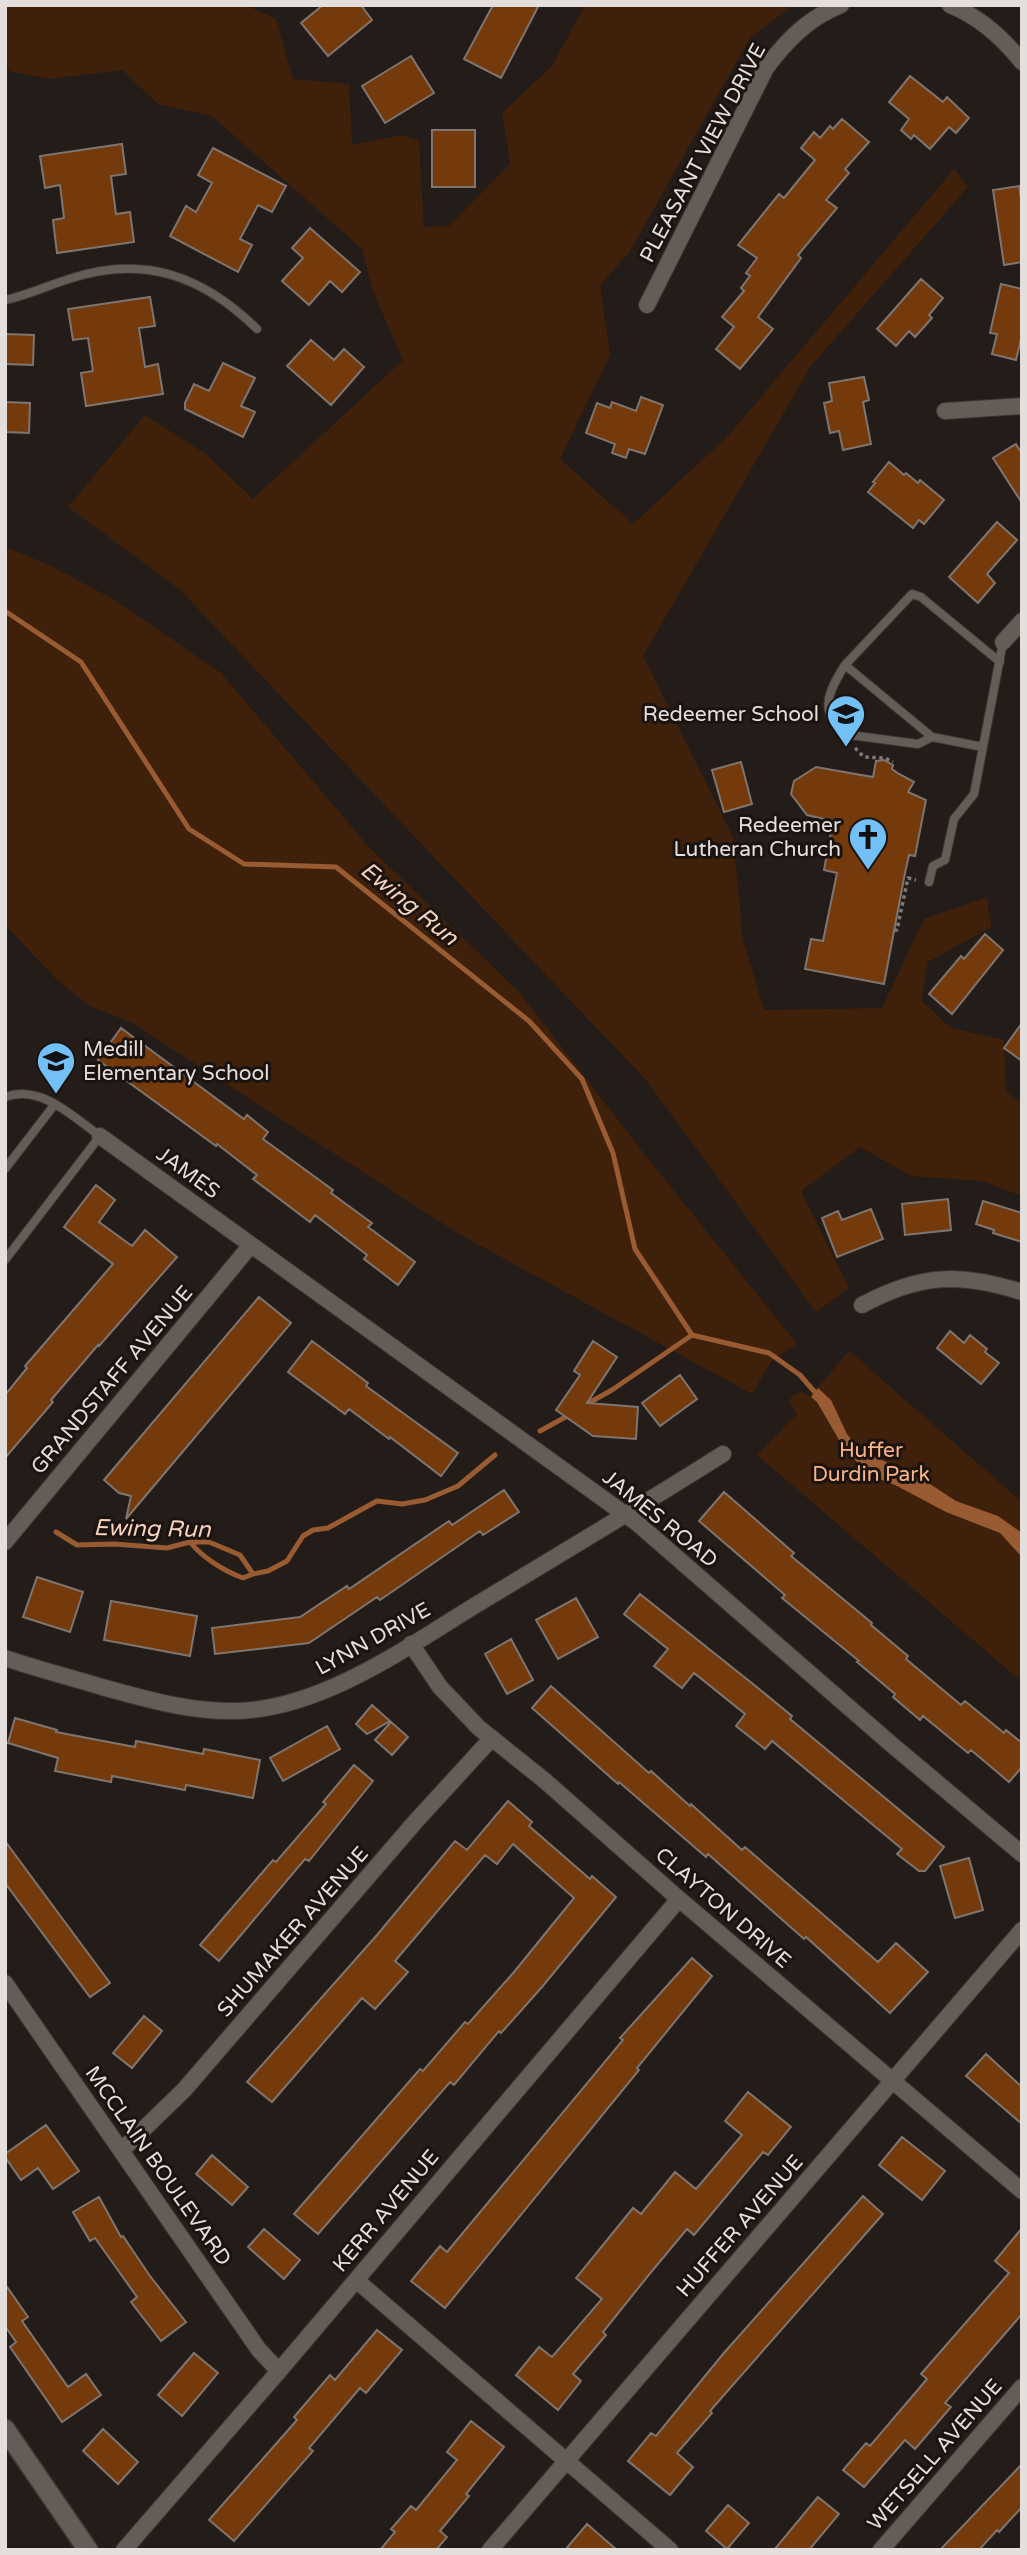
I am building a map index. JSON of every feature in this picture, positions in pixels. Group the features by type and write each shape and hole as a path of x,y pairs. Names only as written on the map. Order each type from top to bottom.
{"street":[{"name":"PLEASANT VIEW DRIVE","path":"648,305 766,68 783,45 804,25 841,5"},
{"path":"950,5 986,24 1007,42 1022,62"},
{"path":"944,411 1022,407"},
{"path":"1003,642 1022,621"},
{"name":"JAMES","path":"100,1136 251,1245"},
{"name":"JAMES ROAD","path":"251,1245 626,1515 1022,1854"},
{"name":"GRANDSTAFF AVENUE","path":"5,1542 251,1245"},
{"path":"862,1305 890,1290 923,1280 971,1279 1022,1292"},
{"name":"LYNN DRIVE","path":"5,1658 157,1703 198,1710 239,1711 272,1707 317,1693 411,1644 723,1454"},
{"name":"CLAYTON DRIVE","path":"411,1644 454,1703 492,1738 1022,2191"},
{"name":"SHUMAKER AVENUE","path":"121,2150 184,2090 416,1821 492,1738"},
{"name":"KERR AVENUE","path":"124,2550 679,1899"},
{"name":"HUFFER AVENUE","path":"490,2550 1022,1930"},
{"name":"MCCLAIN BOULEVARD","path":"5,1983 259,2350 279,2371"},
{"path":"356,2280 670,2550"},
{"name":"WETSELL AVENUE","path":"881,2550 1022,2387"},
{"path":"5,2429 88,2550"}],"lane":[{"path":"5,300 73,277 116,267 147,268 181,277 210,290 234,306 257,329"},
{"path":"932,737 918,744 850,735 840,729 832,721 828,709 828,695 845,665 912,594 921,597 1000,662"},
{"path":"929,883 933,866 941,863 947,855 954,819 974,794 1003,642"},
{"path":"845,665 932,737 983,747"},
{"path":"5,1097 31,1094 55,1104 100,1136 5,1260"},
{"path":"5,1169 55,1104"}],"path":[{"path":"854,744 861,755 891,761"},
{"path":"894,930 897,930 907,881"}],"green space":[{"path":"5,5 246,5 276,19 293,79 349,84 352,145 401,135 419,140 424,227 449,226 510,164 502,113 552,66 585,5 793,5 750,38 629,253 600,285 610,355 560,459 633,524 728,436 954,169 968,187 811,366 643,656 733,837 743,940 764,1010 882,1008 924,919 987,897 991,927 928,962 921,1000 951,1028 1004,1040 1006,1092 1022,1103 1022,1196 981,1181 911,1176 860,1147 801,1191 849,1288 816,1312 646,1080 180,590 68,507 145,415 206,454 253,499 403,360 372,289 362,249 212,116 158,104 122,70 49,79 9,71 5,61"},
{"path":"5,547 49,565 115,600 221,673 368,846 520,993 638,1146 797,1344 772,1360 752,1394 459,1234 132,1023 88,1005 56,979 5,925"},
{"name":"Huffer Durdin Park","path":"849,1351 1022,1502 1022,1682 757,1455 797,1414 789,1402 792,1396 800,1392 811,1396"}],"shaded area":[{"path":"818,1388 831,1400 847,1434 858,1448 930,1484 956,1501 998,1516 1022,1533 1022,1557 1000,1533 946,1512 877,1478 856,1461 842,1445 817,1402 811,1397"}],"building":[{"path":"323,5 361,5 372,20 328,56 301,23"},
{"path":"493,5 539,5 501,78 464,59"},
{"path":"411,56 434,93 385,123 362,86"},
{"path":"910,76 943,102 947,97 969,118 956,133 949,127 930,149 914,135 911,139 901,130 909,119 889,102"},
{"path":"842,119 869,142 845,169 849,173 826,200 837,208 798,255 801,258 758,317 773,329 740,369 716,349 734,327 722,317 744,291 741,288 750,276 746,273 757,258 738,245 779,194 784,198 815,160 801,148 814,132 820,138 830,126 833,129"},
{"path":"432,130 475,130 475,187 432,187"},
{"path":"122,144 126,174 111,176 116,214 130,212 134,242 57,253 53,220 64,218 60,185 45,188 40,156"},
{"path":"213,148 286,186 272,212 258,205 240,239 252,245 238,272 170,236 186,206 196,212 212,183 198,175"},
{"path":"1019,186 1022,205 1022,262 1004,265 993,190"},
{"path":"310,228 360,272 342,292 330,281 309,305 282,281 303,258 292,248"},
{"path":"921,279 943,298 929,315 932,318 915,337 909,331 896,346 877,329"},
{"path":"1001,284 1022,289 1022,335 1016,360 992,354 997,334 990,333"},
{"path":"150,297 155,326 139,328 145,367 158,364 163,394 86,406 81,373 93,371 88,338 73,340 68,309"},
{"path":"5,334 34,335 33,365 5,364"},
{"path":"311,340 334,360 344,349 364,367 331,405 287,366"},
{"path":"223,363 255,378 241,406 255,412 243,437 185,409 194,384 209,391"},
{"path":"864,377 869,400 863,402 871,444 843,450 839,431 830,433 824,403 832,401 829,383"},
{"path":"641,397 663,405 645,454 629,449 626,458 612,453 615,444 586,433 597,403 610,408 612,402 636,411"},
{"path":"5,402 30,403 29,433 5,432"},
{"path":"1016,444 1022,454 1022,503 993,458"},
{"path":"889,462 904,475 906,473 918,483 920,480 944,500 924,524 919,520 913,528 868,492"},
{"path":"997,522 1017,540 987,574 995,583 978,603 949,577"},
{"name":"Redeemer Lutheran Church","path":"884,760 893,765 892,769 914,782 908,792 926,800 915,856 909,855 884,984 805,969 811,939 823,941 837,873 824,870 833,821 807,815 791,794 794,781 816,767 873,777 876,761"},
{"path":"741,762 752,804 724,812 712,770"},
{"path":"985,934 1003,950 952,1014 929,994 961,956 964,959"},
{"path":"1022,1023 1022,1061 1004,1048"},
{"path":"121,1028 244,1119 247,1115 268,1132 263,1139 333,1190 331,1193 372,1223 368,1227 415,1262 398,1285 364,1259 367,1255 315,1215 310,1222 253,1179 257,1175 217,1144 216,1146 98,1060"},
{"path":"96,1185 115,1200 99,1222 132,1246 145,1230 177,1257 98,1345 5,1458 5,1395 27,1368 25,1366 113,1264 64,1227"},
{"path":"948,1199 951,1230 905,1235 902,1204"},
{"path":"983,1201 1022,1213 1022,1242 993,1233 994,1230 976,1224"},
{"path":"871,1209 883,1239 837,1257 822,1218 838,1211 842,1220"},
{"path":"259,1297 291,1323 126,1519 131,1496 119,1493 104,1480"},
{"path":"950,1331 964,1343 970,1335 999,1363 981,1384 937,1348"},
{"path":"312,1341 368,1383 366,1386 458,1453 441,1476 349,1409 345,1414 288,1372"},
{"path":"593,1341 617,1357 587,1403 638,1407 636,1439 593,1436 556,1410 580,1375 574,1371"},
{"path":"680,1375 697,1399 660,1426 642,1403"},
{"path":"504,1490 519,1512 483,1535 480,1531 380,1600 377,1597 309,1643 215,1654 212,1628 300,1617 347,1586 349,1589 449,1521 452,1525"},
{"path":"724,1492 794,1553 791,1556 908,1656 906,1659 961,1705 965,1701 1004,1733 1006,1730 1022,1743 1022,1767 1009,1782 971,1750 968,1753 923,1716 920,1720 893,1697 895,1694 857,1662 859,1661 782,1598 785,1595 699,1521"},
{"path":"37,1577 83,1592 70,1632 23,1617"},
{"path":"640,1594 792,1716 790,1719 944,1847 925,1871 919,1871 897,1854 902,1849 772,1741 765,1749 736,1726 745,1714 694,1673 682,1688 654,1666 668,1649 624,1614"},
{"path":"576,1598 598,1637 558,1659 536,1620"},
{"path":"111,1601 197,1616 190,1656 104,1640"},
{"path":"511,1639 533,1680 507,1694 485,1654"},
{"path":"551,1686 649,1773 651,1771 690,1806 691,1804 742,1850 745,1847 878,1962 896,1943 928,1972 890,2013 806,1937 804,1939 708,1854 706,1857 619,1782 618,1784 532,1708"},
{"path":"372,1705 390,1721 367,1734 356,1724"},
{"path":"15,1718 57,1730 56,1732 135,1747 136,1741 203,1754 204,1749 260,1760 253,1798 186,1785 185,1790 112,1776 111,1782 55,1771 58,1758 8,1743"},
{"path":"391,1722 408,1737 392,1755 375,1740"},
{"path":"327,1726 340,1749 283,1781 270,1758"},
{"path":"354,1765 373,1781 309,1861 305,1859 219,1961 200,1945 273,1860 276,1862 326,1804 323,1802"},
{"path":"508,1801 532,1822 529,1826 590,1879 592,1876 616,1897 542,1987 501,2033 499,2031 454,2085 450,2082 318,2234 294,2214 420,2069 423,2071 465,2022 468,2024 574,1898 513,1844 497,1864 485,1855 395,1961 408,1972 375,2009 362,1998 272,2102 247,2082 377,1935 455,1841 467,1850"},
{"path":"5,1841 110,1983 90,1997 5,1883"},
{"path":"969,1858 983,1910 955,1918 940,1866"},
{"path":"692,1958 712,1976 445,2308 411,2281 440,2246 447,2252 623,2040 620,2038"},
{"path":"144,2016 162,2031 132,2068 113,2053"},
{"path":"986,2054 1022,2087 1022,2124 966,2076"},
{"path":"748,2092 791,2127 768,2155 763,2152 694,2235 687,2229 652,2271 603,2332 606,2335 573,2374 581,2381 558,2410 516,2375 539,2347 552,2357 602,2299 576,2278 633,2208 641,2214 675,2172 696,2189 742,2135 725,2121"},
{"path":"46,2125 79,2171 53,2189 38,2168 21,2180 5,2157 5,2154"},
{"path":"902,2137 945,2171 922,2200 879,2165"},
{"path":"212,2155 248,2187 232,2205 196,2174"},
{"path":"863,2196 883,2214 710,2411 712,2413 677,2453 693,2467 670,2495 628,2461 651,2433 656,2436 723,2354"},
{"path":"99,2197 121,2237 123,2236 186,2322 161,2341 131,2302 137,2297 95,2238 90,2241 73,2212"},
{"path":"1022,2228 1022,2314 945,2403 951,2407 915,2449 905,2440 864,2487 843,2470 866,2443 870,2446 927,2379 921,2374 1009,2273 995,2261"},
{"path":"264,2229 300,2260 284,2279 248,2247"},
{"path":"5,2284 28,2317 22,2321 68,2387 86,2374 101,2395 62,2422 10,2347 16,2342 5,2326"},
{"path":"377,2330 402,2350 366,2393 360,2388 309,2448 313,2451 234,2541 209,2520 297,2420 294,2417 330,2375 335,2380"},
{"path":"194,2353 218,2373 182,2416 158,2395"},
{"path":"471,2421 504,2447 440,2531 447,2537 436,2550 380,2550 395,2532 391,2529 411,2506 416,2510 457,2460 447,2452"},
{"path":"103,2429 138,2462 118,2484 83,2451"},
{"path":"1022,2464 1022,2507 999,2532 997,2530 979,2550 940,2550"},
{"path":"818,2497 839,2514 809,2550 774,2550"},
{"path":"728,2505 749,2523 727,2549 706,2531"},
{"path":"587,2524 617,2550 565,2550"}],"waterway":[{"name":"Ewing Run","path":"5,611 81,662 189,829 244,864 336,867 529,1021 582,1079 613,1153 635,1249 692,1335 769,1353 800,1375 819,1397"},
{"name":"Ewing Run","path":"585,1405 612,1390 692,1335"},
{"name":"Ewing Run","path":"540,1431 571,1414"},
{"name":"Ewing Run","path":"56,1532 77,1545 114,1544 167,1548 190,1542 209,1542 240,1555 253,1574 268,1571 287,1561 303,1536 313,1530 328,1528 377,1501 402,1504 425,1500 458,1486 495,1455"},
{"path":"190,1542 207,1559 229,1572 243,1578 253,1574"}],"place":[{"name":"Redeemer School","path":"846,748"},
{"name":"Redeemer Lutheran Church","path":"868,871"},
{"name":"Medill Elementary School","path":"56,1095"}]}
